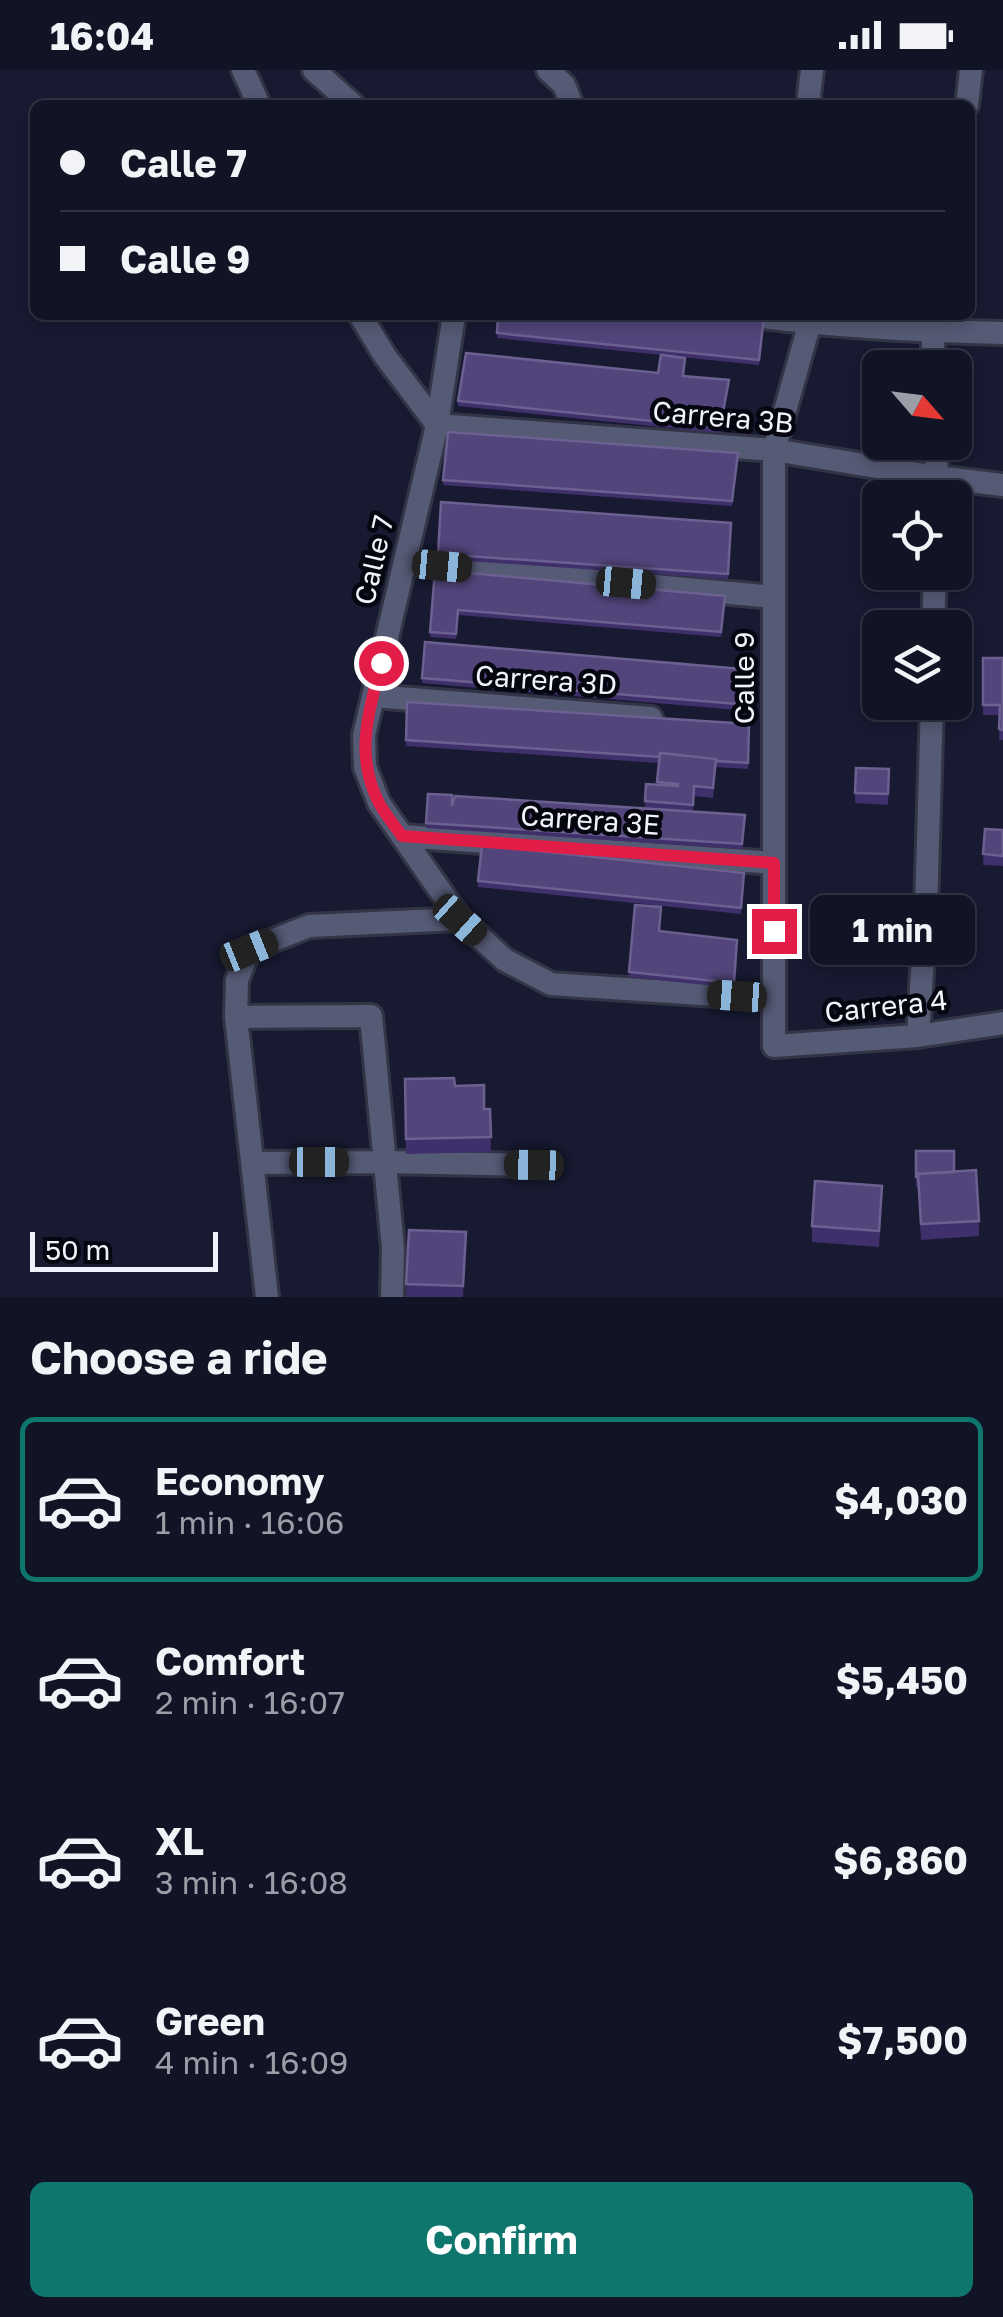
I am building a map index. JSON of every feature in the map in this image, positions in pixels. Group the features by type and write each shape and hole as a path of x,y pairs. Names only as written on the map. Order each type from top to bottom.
{"street":[{"path":"242,70 257,100"},
{"path":"314,70 347,100"},
{"path":"548,70 564,85 570,100"},
{"path":"810,100 812,70"},
{"path":"968,100 972,70"},
{"path":"363,320 436,425"},
{"name":"Calle 7","path":"453,320 436,425 364,735 366,767 379,803 460,920 506,960 551,984 774,999"},
{"name":"Calle 9","path":"774,1046 774,863 765,727 774,597 774,450 810,320"},
{"path":"841,320 934,323 1003,332"},
{"path":"933,350 934,323"},
{"name":"Carrera 3B","path":"436,425 774,450 906,480"},
{"name":"Carrera 3B","path":"972,485 1003,484"},
{"path":"404,563 774,597"},
{"name":"Carrera 3D","path":"373,696 679,720"},
{"path":"918,1036 931,720"},
{"name":"Carrera 3E","path":"402,836 774,863"},
{"path":"267,1297 236,1017 237,980 249,950 309,926 460,920"},
{"path":"236,1017 371,1016 393,1248 392,1297"},
{"name":"Carrera 4","path":"774,1046 918,1036 1003,1023"},
{"path":"253,1163 534,1165"}],"building":[{"path":"498,320 764,320 759,360 497,333"},
{"path":"466,353 658,373 661,355 685,358 683,376 729,380 720,428 458,401"},
{"path":"448,432 738,453 732,501 443,480"},
{"path":"441,502 731,523 728,574 438,554"},
{"path":"435,570 725,596 721,632 458,610 456,634 430,632"},
{"path":"425,642 741,669 737,704 422,678"},
{"path":"983,658 1003,658 1003,730 999,729 1000,705 983,705"},
{"path":"407,702 749,724 748,763 660,753 660,757 406,740"},
{"path":"660,753 716,759 713,788 694,786 693,805 645,801 646,784 678,786 657,782"},
{"path":"856,768 889,769 888,794 855,793"},
{"path":"428,794 452,795 452,806 455,796 745,815 742,844 426,823"},
{"path":"985,829 1003,830 1003,856 983,854"},
{"path":"482,845 744,873 741,908 478,881"},
{"path":"635,905 661,907 659,931 737,940 734,983 629,972"},
{"path":"825,925 879,931 876,956 823,950"},
{"path":"454,1078 455,1086 484,1085 484,1109 490,1109 491,1137 406,1139 405,1079"},
{"path":"916,1151 954,1151 954,1172 916,1177"},
{"path":"976,1170 979,1221 921,1224 918,1174"},
{"path":"815,1181 882,1186 879,1231 812,1226"},
{"path":"409,1230 466,1232 463,1286 406,1284"}],"route":[{"path":"381,663 364,735 366,767 379,803 402,836 774,863 774,931"}]}
